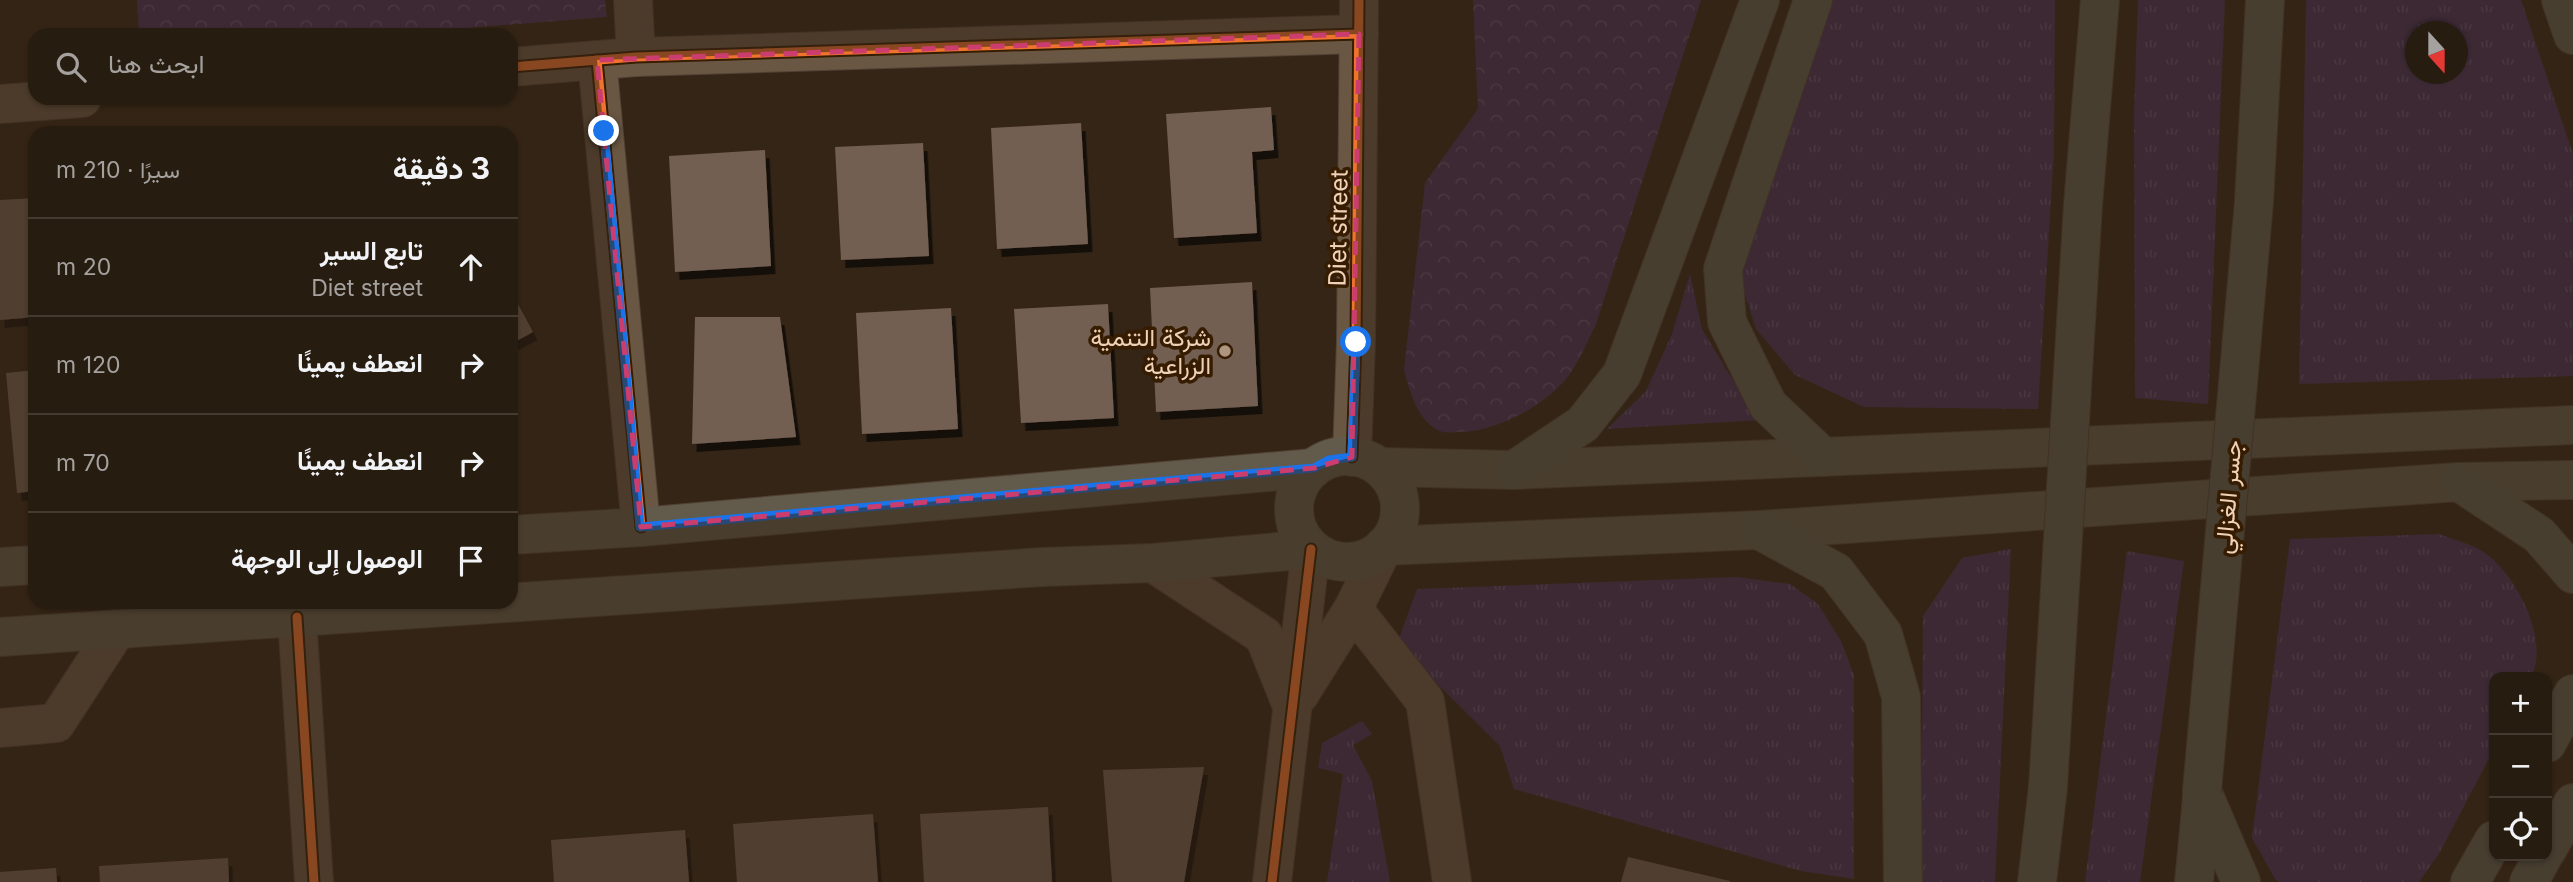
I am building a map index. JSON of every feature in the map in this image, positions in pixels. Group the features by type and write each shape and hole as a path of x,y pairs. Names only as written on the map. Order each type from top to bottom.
{"highway":[{"path":"1514,470 1583,424 1622,374 1760,0"},
{"path":"1812,0 1723,269 1727,322 1768,405 1823,457"},
{"path":"2037,882 2048,787 2083,205 2101,0"},
{"name":"جسر الغزالي","path":"2194,882 2255,202 2265,0"},
{"path":"2561,0 2573,35"},
{"path":"2459,482 2539,535 2573,575"},
{"path":"1759,530 1836,572 1883,634 1901,697 1903,882"},
{"path":"2551,735 2573,694"},
{"path":"2202,791 2241,882"},
{"path":"2552,840 2573,803"},
{"path":"2470,882 2489,848"},
{"path":"2529,882 2540,861"}],"main road":[{"path":"1366,462 1391,479 1399,496 1400,514 1395,532 1372,556 1356,562 1325,557 1311,548 1300,534 1295,517 1295,499 1302,482 1314,468 1329,460 1366,462 1514,470 2573,425"},
{"path":"518,535 640,527 1314,468"},
{"path":"1384,546 1759,530 2459,482 2573,480"},
{"path":"518,602 1043,567 1153,563 1311,548"},
{"path":"0,567 28,565"},
{"path":"0,637 416,609"}],"street":[{"path":"633,0 636,57"},
{"path":"518,66 1359,17"},
{"name":"Diet street","path":"1359,17 1356,342 1366,462"},
{"path":"597,60 640,527"},
{"path":"0,104 28,102"},
{"path":"1292,706 1353,608 1384,546"},
{"path":"1272,882 1311,548"},
{"path":"1153,563 1264,636 1292,706"},
{"path":"1353,608 1425,701 1452,882"},
{"path":"297,617 314,882"},
{"path":"0,727 56,723 117,629"}],"highlighted area":[{"path":"1359,34 1352,457 1314,468 641,527 597,60"}],"green space":[{"path":"137,0 605,0 607,17 465,28 139,28"},
{"path":"1473,0 1701,0 1596,324 1578,361 1562,383 1522,414 1475,431 1443,432 1434,428 1421,415 1404,370 1425,183 1478,109"},
{"path":"1831,0 2055,0 2054,151 2038,409 1864,407 1795,375 1756,329 1738,273"},
{"path":"2138,0 2225,0 2208,404 2135,398 2134,111"},
{"path":"2306,0 2521,0 2573,154 2573,376 2299,384"},
{"path":"1690,274 1702,329 1729,374 1762,420 1607,429 1646,391 1672,334"},
{"path":"2439,534 2484,552 2500,566 2528,612 2537,647 2533,672 2489,672 2489,759 2440,852 2419,882 2280,882 2275,879 2252,838 2290,539"},
{"path":"2011,549 1995,882 1921,882 1923,616 1962,558"},
{"path":"2127,551 2184,561 2140,882 2085,882"},
{"path":"1736,577 1790,584 1818,604 1841,641 1854,675 1854,879 1801,871 1514,789 1500,746 1397,644 1417,589"},
{"path":"1362,721 1372,734 1353,745 1372,781 1390,882 1327,882 1343,774 1318,768 1322,743"}],"building":[{"path":"1271,107 1274,150 1252,152 1257,233 1174,238 1166,114"},
{"path":"1081,123 1088,244 997,249 991,128"},
{"path":"923,143 929,256 841,260 835,147"},
{"path":"765,150 771,266 675,272 669,156"},
{"path":"28,198 28,318 0,320 0,200"},
{"path":"1252,282 1258,406 1156,412 1150,288"},
{"path":"518,304 533,332 518,340"},
{"path":"1108,304 1114,418 1021,423 1014,309"},
{"path":"951,308 958,429 862,434 856,313"},
{"path":"695,317 780,317 796,437 692,444"},
{"path":"28,371 28,492 17,493 6,373"},
{"path":"1204,767 1184,882 1112,882 1103,770"},
{"path":"1048,807 1052,882 924,882 920,814"},
{"path":"873,814 878,882 737,882 733,824"},
{"path":"685,830 689,882 554,882 551,840"},
{"path":"1628,857 1730,881 1730,882 1621,882"},
{"path":"228,858 229,882 100,882 99,866"},
{"path":"56,868 57,882 0,882 0,872"}],"cycle path":[{"path":"1352,457 1356,342 1359,0"},
{"path":"518,66 636,57 1359,34"},
{"path":"597,60 641,527"},
{"path":"1272,882 1311,549"},
{"path":"297,617 314,882"}],"place":[{"name":"شركة التنمية الزراعية","path":"1225,351"}],"route":[{"path":"604,131 640,527 1314,468 1329,460 1352,457 1356,342"}]}
